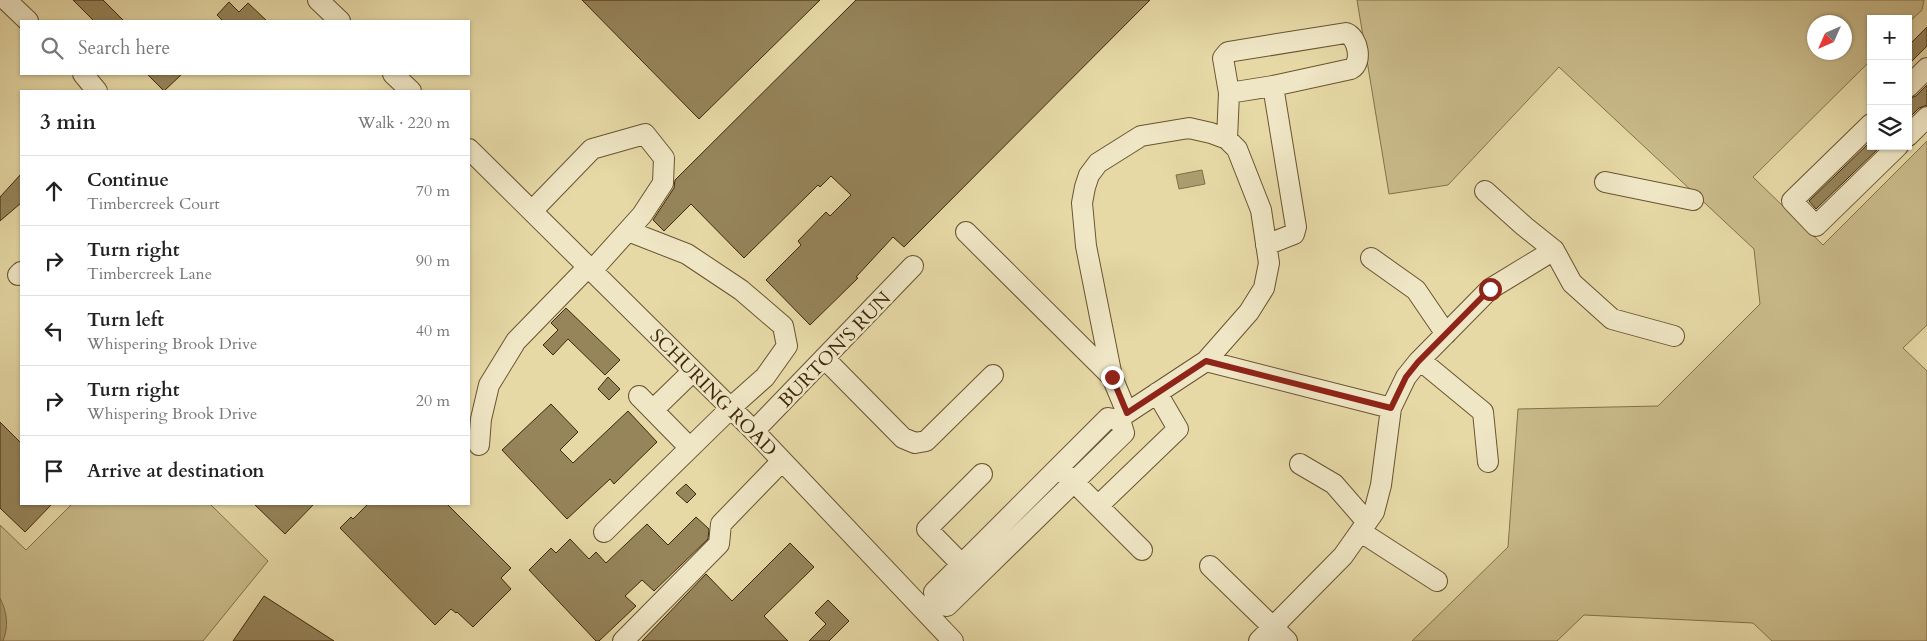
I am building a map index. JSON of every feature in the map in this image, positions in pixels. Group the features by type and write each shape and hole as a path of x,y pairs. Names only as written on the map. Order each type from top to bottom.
{"street":[{"path":"6,0 27,20"},
{"path":"318,0 339,20"},
{"path":"1227,140 1228,93 1223,58 1228,52 1346,33 1352,35 1355,39 1358,63 1351,70 1228,93"},
{"path":"1912,83 1927,68"},
{"path":"84,75 96,90"},
{"path":"394,75 410,90"},
{"path":"1266,245 1294,234 1296,227 1273,86"},
{"path":"1912,131 1927,117"},
{"path":"1266,245 1261,210 1237,149 1227,140 1211,133 1189,128 1141,136 1098,163 1084,187 1082,202 1086,246 1112,377 1124,416 1124,432 947,606 933,609 934,592 1108,418 1124,416 1206,361 1249,312 1264,288 1269,263 1266,245"},
{"path":"1867,128 1792,201 1816,226 1893,150"},
{"path":"479,445 481,419 489,385 516,341 588,267 596,264 642,215 663,183 664,158 645,134 592,149 532,211"},
{"name":"SCHURING ROAD","path":"470,150 933,609 954,641"},
{"path":"1605,182 1692,200"},
{"path":"1486,191 1524,226 1554,250 1572,283 1612,319 1674,336"},
{"path":"604,532 730,408 765,377 788,346 783,326 741,290 687,254 628,230"},
{"path":"966,232 1112,377"},
{"path":"1259,641 1343,556 1374,512 1381,486 1391,408 1406,377 1420,360 1490,289 1554,250"},
{"path":"1371,258 1416,290 1446,334"},
{"name":"BURTON'S RUN","path":"754,431 913,266"},
{"path":"824,358 903,438 915,443 926,441 993,375"},
{"path":"1420,360 1483,412 1488,462"},
{"path":"1206,361 1391,408"},
{"path":"653,410 693,371"},
{"path":"1098,506 1178,429 1157,393"},
{"path":"639,396 690,448"},
{"path":"623,641 719,544 721,524 782,461"},
{"path":"1300,464 1334,484 1364,527 1437,581"},
{"path":"1058,467 1142,550"},
{"path":"976,579 927,529 982,474"},
{"path":"1210,566 1287,641"}],"shaded area":[{"path":"1357,0 1924,0 1922,10 1912,19 1912,15 1867,15 1867,64 1753,177 1823,245 1927,141 1927,325 1903,348 1927,371 1927,641 1772,641 1753,623 1584,615 1557,641 1412,641 1508,547 1518,409 1658,406 1760,304 1754,249 1559,67 1448,185 1389,194"},
{"path":"1202,170 1205,184 1179,189 1176,175"},
{"path":"71,505 211,505 268,561 203,641 0,641 0,525 26,550"},
{"path":"0,598 6,619 3,641 0,641"}],"building":[{"path":"73,0 103,0 123,20 93,20"},
{"path":"582,0 820,0 699,119"},
{"path":"856,0 1150,0 904,247 893,237 856,277 858,278 810,325 766,280 801,245 798,241 826,212 830,216 851,195 831,176 820,187 818,185 744,258 691,204 664,231 653,220 674,188 675,180"},
{"path":"229,2 239,12 248,3 266,20 222,20 217,15"},
{"path":"1927,27 1927,46 1912,61 1912,42"},
{"path":"148,75 181,75 165,90"},
{"path":"1927,85 1927,105 1919,108 1912,115 1912,98"},
{"path":"1867,145 1867,150 1877,150 1816,209 1809,201"},
{"path":"20,175 20,204 0,221 0,197"},
{"path":"566,308 620,360 605,375 568,339 553,355 543,345 558,330 551,323"},
{"path":"608,377 620,389 609,400 598,389"},
{"path":"551,404 578,432 560,450 573,463 628,411 657,442 614,484 610,479 567,519 502,450"},
{"path":"0,422 20,442 20,505 51,505 25,532 0,508"},
{"path":"686,484 696,494 687,503 676,493"},
{"path":"255,505 313,505 285,534"},
{"path":"367,505 448,505 511,568 501,578 511,589 473,627 451,609 435,625 340,528 351,517 353,519"},
{"path":"696,517 709,529 708,539 654,591 642,580 625,596 636,606 599,641 596,641 529,570 551,548 556,553 570,539 589,559 596,552 606,563 647,524 668,545"},
{"path":"790,543 814,567 764,616 788,641 642,641 706,574 732,601"},
{"path":"264,596 334,641 233,641"},
{"path":"828,600 849,621 829,641 809,641 826,624 815,613"}],"route":[{"path":"1112,377 1127,413 1206,361 1391,408 1406,377 1418,362 1490,289"}]}
